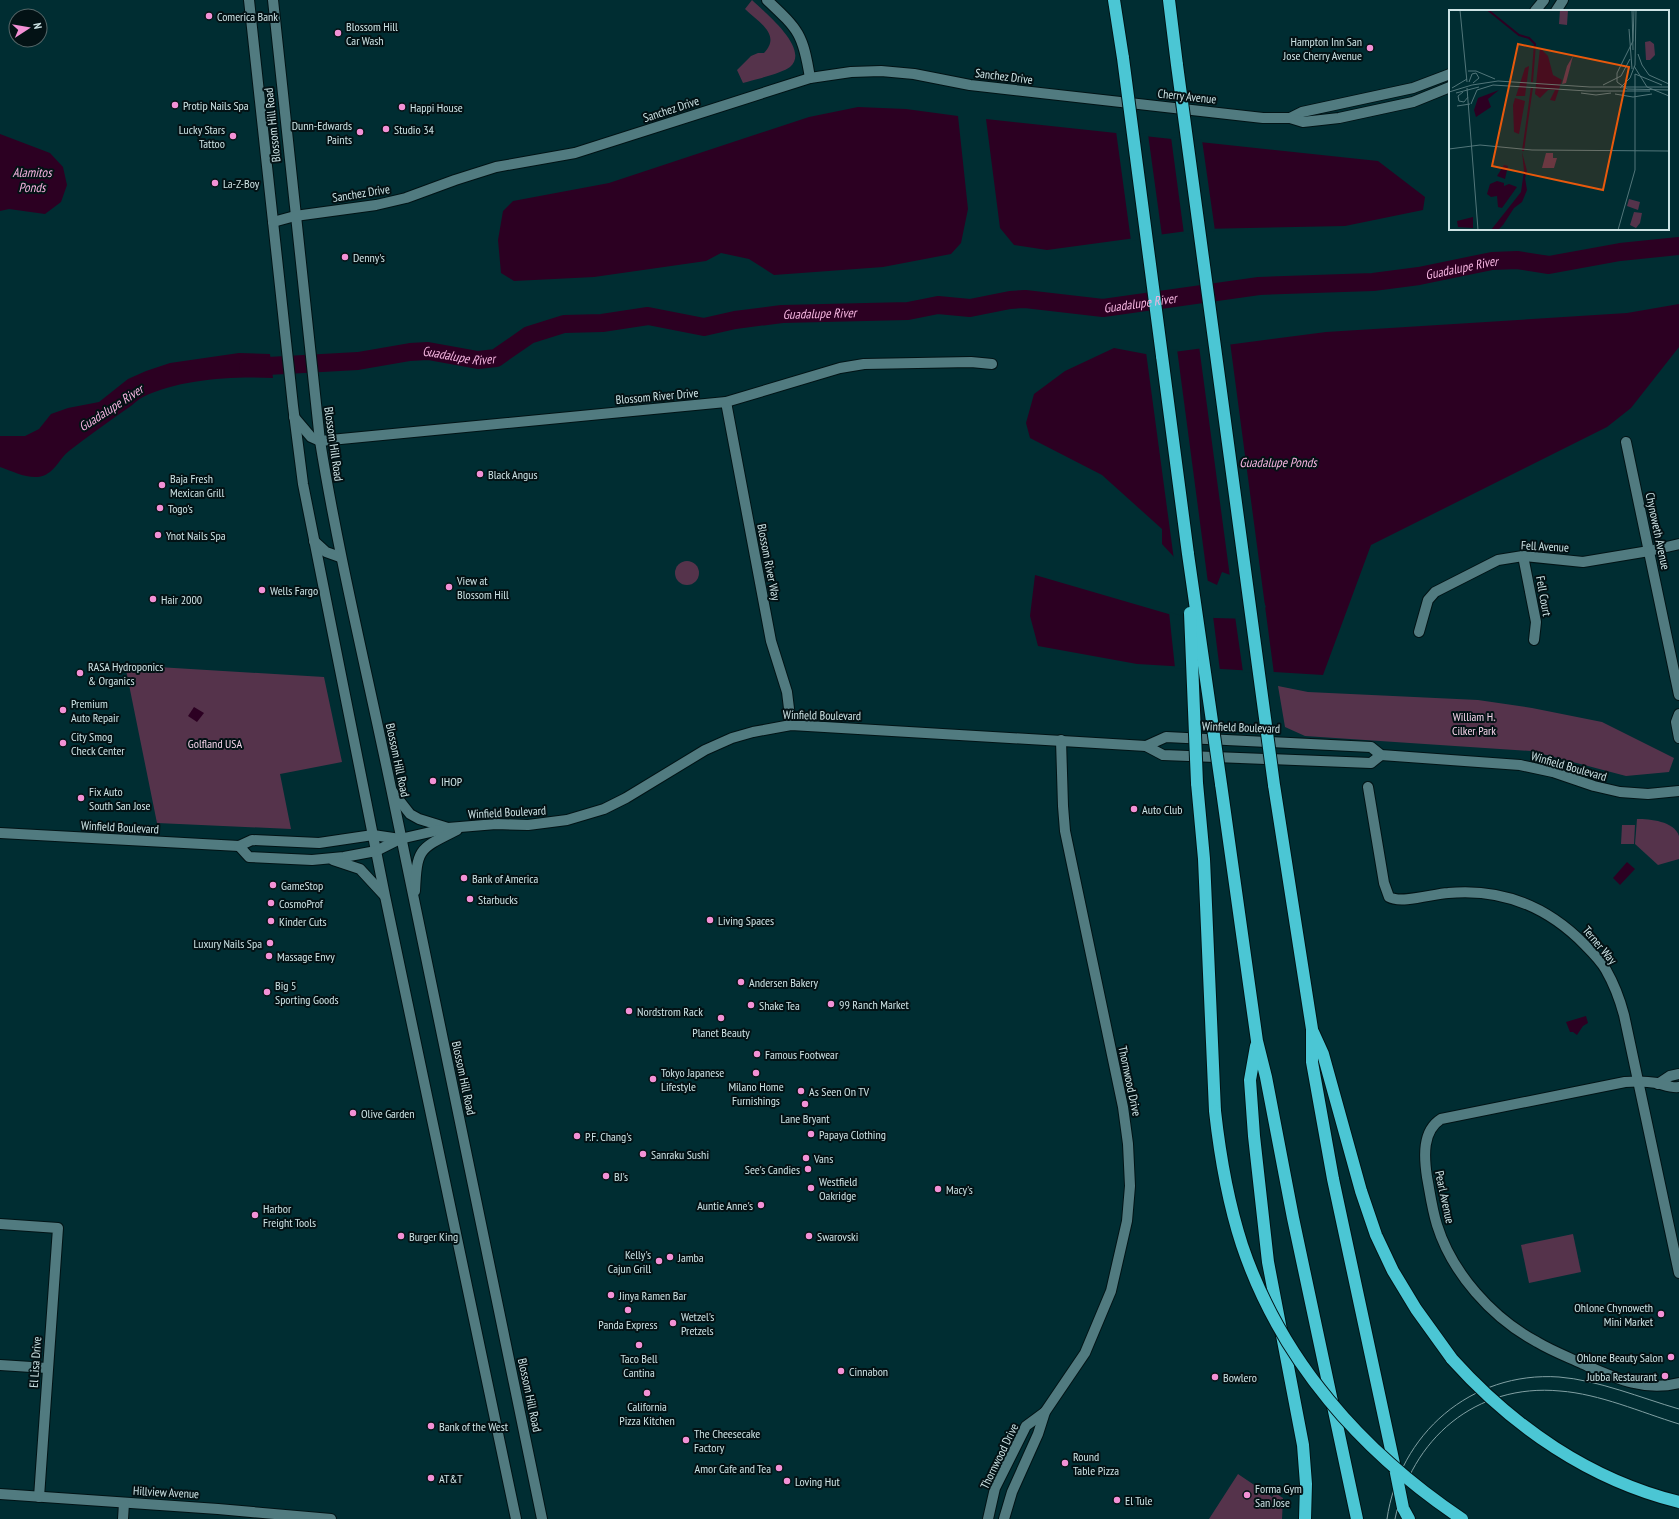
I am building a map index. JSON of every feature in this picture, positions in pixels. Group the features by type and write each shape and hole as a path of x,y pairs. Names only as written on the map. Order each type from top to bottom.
{"highway":[{"path":"1114,0 1123,58 1188,554 1258,1041 1293,1218 1357,1519"},
{"path":"1170,1 1177,65 1274,785 1312,1029 1312,1062 1333,1179 1406,1515"},
{"path":"1188,554 1197,783 1204,859 1215,1111 1224,1169 1242,1244 1283,1334 1308,1373 1353,1429 1381,1457 1412,1484 1462,1519"},
{"path":"1312,1029 1324,1054 1361,1191 1376,1235 1393,1271 1416,1309 1452,1359 1495,1403 1544,1441 1599,1473 1631,1487 1679,1502"},
{"path":"1258,1041 1250,1080 1254,1136 1268,1262 1303,1445 1306,1484 1305,1519"}],"street":[{"name":"Blossom Hill Road","path":"249,0 293,411 303,484 385,896 516,1519"},
{"name":"Blossom Hill Road","path":"272,0 320,441 340,557 391,790 542,1519"},
{"path":"768,0 797,31 806,53 810,78"},
{"path":"1536,10 1544,0"},
{"path":"1557,10 1563,0"},
{"name":"Sanchez Drive","path":"273,222 295,216 376,205 406,198 496,167 578,152 810,78 851,72 881,71 914,74 970,85 1082,98"},
{"name":"Cherry Avenue","path":"1290,118 1302,112 1413,88 1449,74"},
{"name":"Cherry Avenue","path":"1082,98 1263,118 1290,118 1303,122 1339,118 1413,102 1449,87"},
{"name":"Blossom River Drive","path":"320,441 726,402 840,368 864,364 971,362 992,364"},
{"name":"Blossom River Way","path":"726,402 727,414 771,641 787,692 792,726"},
{"path":"293,411 311,437 320,441"},
{"name":"Chynoweth Avenue","path":"1626,442 1679,695"},
{"path":"314,541 326,552 340,557"},
{"name":"Fell Avenue","path":"1419,632 1428,600 1434,592 1498,560 1523,556 1583,562 1649,551 1679,544"},
{"name":"Fell Court","path":"1523,556 1536,622 1534,640"},
{"path":"1679,714 1676,722 1679,738"},
{"name":"Winfield Boulevard","path":"239,846 249,856 312,860 327,859 376,851 400,839 448,828 496,824 528,825 567,820 604,809 626,798 705,750 732,738 753,732 792,726 1146,746 1163,754 1371,763 1381,756"},
{"name":"Winfield Boulevard","path":"1146,746 1166,737 1371,747 1381,756 1520,765 1553,772 1594,786 1620,792 1648,794 1679,791"},
{"name":"Thornwood Drive","path":"1004,1519 1012,1492 1038,1434 1046,1412 1085,1353 1111,1291 1127,1221 1130,1186 1128,1144 1123,1107 1064,825 1061,740"},
{"name":"Terner Way","path":"1368,787 1384,883 1389,897 1400,901 1426,895 1449,892 1495,895 1536,907 1562,924 1589,949 1606,969 1624,1015 1679,1273"},
{"path":"391,790 410,814 419,819 448,828"},
{"path":"414,905 417,862 420,853 428,846 465,827"},
{"name":"Winfield Boulevard","path":"0,833 239,846 252,840 319,843 373,835 400,839"},
{"path":"327,859 360,869 385,896"},
{"path":"1658,1084 1670,1076 1679,1074"},
{"name":"Pearl Avenue","path":"1679,1087 1672,1088 1637,1081 1625,1082 1441,1120 1430,1129 1427,1136 1426,1168 1431,1204 1443,1242 1462,1275 1483,1300 1513,1327 1537,1343 1616,1379 1632,1384 1653,1386 1679,1383"},
{"name":"El Lisa Drive","path":"0,1224 58,1228 39,1497"},
{"path":"0,1365 47,1368"},
{"name":"Thornwood Drive","path":"988,1519 995,1488 1026,1426 1046,1412"},
{"name":"Hillview Avenue","path":"0,1494 218,1508 331,1519"},
{"path":"123,1519 124,1503"}],"green space":[{"path":"752,0 783,31 795,51 795,59 790,67 786,69 775,74 743,83 737,70 751,56 758,53 764,53 769,46 770,40 766,29 745,9"},
{"path":"687,561 696,564 699,573 696,582 687,585 678,582 675,573 678,564"},
{"name":"Golfland USA","path":"125,665 324,677 342,762 280,774 291,829 157,823"},
{"name":"William H. Cilker Park","path":"1278,686 1308,692 1478,700 1532,708 1602,722 1674,758 1669,772 1626,776 1531,751 1305,736 1285,727"},
{"path":"1637,819 1655,820 1672,827 1679,836 1679,859 1658,865 1635,844"},
{"path":"1622,825 1635,825 1634,844 1621,844"},
{"path":"1573,1234 1581,1272 1529,1283 1521,1245"},
{"name":"Forma Gym San Jose","path":"1238,1474 1272,1497 1275,1493 1283,1498 1282,1519 1209,1519"}],"water":[{"path":"858,107 906,109 958,116 968,209 961,243 951,254 883,267 774,275 749,259 721,253 706,261 594,277 514,281 501,273 498,240 503,211 513,201 609,183 809,117"},
{"path":"986,119 1378,161 1425,197 1423,210 1345,226 1202,229 1047,250 1014,245 1000,228"},
{"name":"Alamitos Ponds","path":"0,134 50,153 63,167 67,185 61,202 45,214 9,209 0,211"},
{"name":"Guadalupe Ponds","path":"1679,304 1679,347 1631,408 1607,427 1371,545 1323,675 1137,664 1038,646 1030,616 1035,575 1179,617 1251,619 1266,607 1261,595 1236,577 1222,572 1217,585 1187,571 1162,544 1162,529 1102,475 1030,438 1026,423 1034,394 1065,371 1114,348 1151,355 1326,332 1627,313"},
{"path":"239,353 270,354 273,378 224,378 206,380 173,386 157,391 141,398 83,440 69,451 52,470 43,476 28,476 0,467 0,436 25,436 39,429 51,414 68,408 99,402 128,379 146,371 170,363"},
{"path":"194,707 204,713 197,722 188,716"},
{"path":"1627,862 1635,869 1620,885 1613,878"},
{"path":"1586,1016 1588,1023 1583,1026 1577,1035 1570,1032 1566,1022"}],"pier":[{"path":"1116,131 1148,134 1162,236 1131,241"},
{"path":"1171,137 1202,140 1215,231 1184,234"},
{"path":"1230,342 1274,674 1243,672 1235,616 1250,617 1264,607 1259,597 1230,577 1199,346"},
{"path":"1177,349 1208,583 1186,572 1174,560 1146,352"},
{"path":"1169,612 1179,615 1213,616 1220,671 1175,668"}],"waterway":[{"name":"Guadalupe River","path":"248,367 358,361 410,352 428,351 478,360 496,358 529,335 564,324 602,323 648,316 704,327 735,320 782,314 908,311 938,305 970,308 1010,300 1025,299 1103,308 1259,286 1373,282 1419,276 1492,261 1517,260 1549,265 1620,252 1679,246"}],"tram line":[{"path":"1387,1519 1394,1488 1407,1460 1423,1435 1444,1414 1469,1397 1497,1385 1527,1378 1559,1377 1589,1382 1679,1409"},
{"path":"1395,1519 1403,1490 1416,1464 1432,1441 1452,1422 1475,1407 1501,1396 1529,1391 1560,1391 1575,1393 1620,1404 1679,1424"}],"place":[{"name":"Comerica Bank","path":"209,16"},
{"name":"Blossom Hill Car Wash","path":"338,33"},
{"name":"Hampton Inn San Jose Cherry Avenue","path":"1370,48"},
{"name":"Protip Nails Spa","path":"175,105"},
{"name":"Happi House","path":"402,107"},
{"name":"Studio 34","path":"386,129"},
{"name":"Dunn-Edwards Paints","path":"360,132"},
{"name":"Lucky Stars Tattoo","path":"233,136"},
{"name":"La-Z-Boy","path":"215,183"},
{"name":"Denny's","path":"345,257"},
{"name":"Black Angus","path":"480,474"},
{"name":"Baja Fresh Mexican Grill","path":"162,485"},
{"name":"Togo's","path":"160,508"},
{"name":"Ynot Nails Spa","path":"158,535"},
{"name":"View at Blossom Hill","path":"449,587"},
{"name":"Wells Fargo","path":"262,590"},
{"name":"Hair 2000","path":"153,599"},
{"name":"RASA Hydroponics & Organics","path":"80,673"},
{"name":"Premium Auto Repair","path":"63,710"},
{"name":"City Smog Check Center","path":"63,743"},
{"name":"IHOP","path":"433,781"},
{"name":"Fix Auto South San Jose","path":"81,798"},
{"name":"Auto Club","path":"1134,809"},
{"name":"Bank of America","path":"464,878"},
{"name":"GameStop","path":"273,885"},
{"name":"Starbucks","path":"470,899"},
{"name":"CosmoProf","path":"271,903"},
{"name":"Living Spaces","path":"710,920"},
{"name":"Kinder Cuts","path":"271,921"},
{"name":"Luxury Nails Spa","path":"270,943"},
{"name":"Massage Envy","path":"269,956"},
{"name":"Andersen Bakery","path":"741,982"},
{"name":"Big 5 Sporting Goods","path":"267,992"},
{"name":"99 Ranch Market","path":"831,1004"},
{"name":"Shake Tea","path":"751,1005"},
{"name":"Nordstrom Rack","path":"629,1011"},
{"name":"Planet Beauty","path":"721,1018"},
{"name":"Famous Footwear","path":"757,1054"},
{"name":"Milano Home Furnishings","path":"756,1073"},
{"name":"Tokyo Japanese Lifestyle","path":"653,1079"},
{"name":"As Seen On TV","path":"801,1091"},
{"name":"Lane Bryant","path":"805,1104"},
{"name":"Olive Garden","path":"353,1113"},
{"name":"Papaya Clothing","path":"811,1134"},
{"name":"P.F. Chang's","path":"577,1136"},
{"name":"Sanraku Sushi","path":"643,1154"},
{"name":"Vans","path":"806,1158"},
{"name":"See's Candies","path":"808,1169"},
{"name":"BJ's","path":"606,1176"},
{"name":"Westfield Oakridge","path":"811,1188"},
{"name":"Macy's","path":"938,1189"},
{"name":"Auntie Anne's","path":"761,1205"},
{"name":"Harbor Freight Tools","path":"255,1215"},
{"name":"Burger King","path":"401,1236"},
{"name":"Swarovski","path":"809,1236"},
{"name":"Jamba","path":"670,1257"},
{"name":"Kelly's Cajun Grill","path":"659,1261"},
{"name":"Jinya Ramen Bar","path":"611,1295"},
{"name":"Panda Express","path":"628,1310"},
{"name":"Ohlone Chynoweth Mini Market","path":"1661,1314"},
{"name":"Wetzel's Pretzels","path":"673,1323"},
{"name":"Taco Bell Cantina","path":"639,1345"},
{"name":"Ohlone Beauty Salon","path":"1671,1357"},
{"name":"Cinnabon","path":"841,1371"},
{"name":"Jubba Restaurant","path":"1665,1376"},
{"name":"Bowlero","path":"1215,1377"},
{"name":"California Pizza Kitchen","path":"647,1393"},
{"name":"Bank of the West","path":"431,1426"},
{"name":"The Cheesecake Factory","path":"686,1440"},
{"name":"Round Table Pizza","path":"1065,1463"},
{"name":"Amor Cafe and Tea","path":"779,1468"},
{"name":"AT&T","path":"431,1478"},
{"name":"Loving Hut","path":"787,1481"},
{"name":"Forma Gym San Jose","path":"1247,1495"},
{"name":"El Tule","path":"1117,1500"}]}
